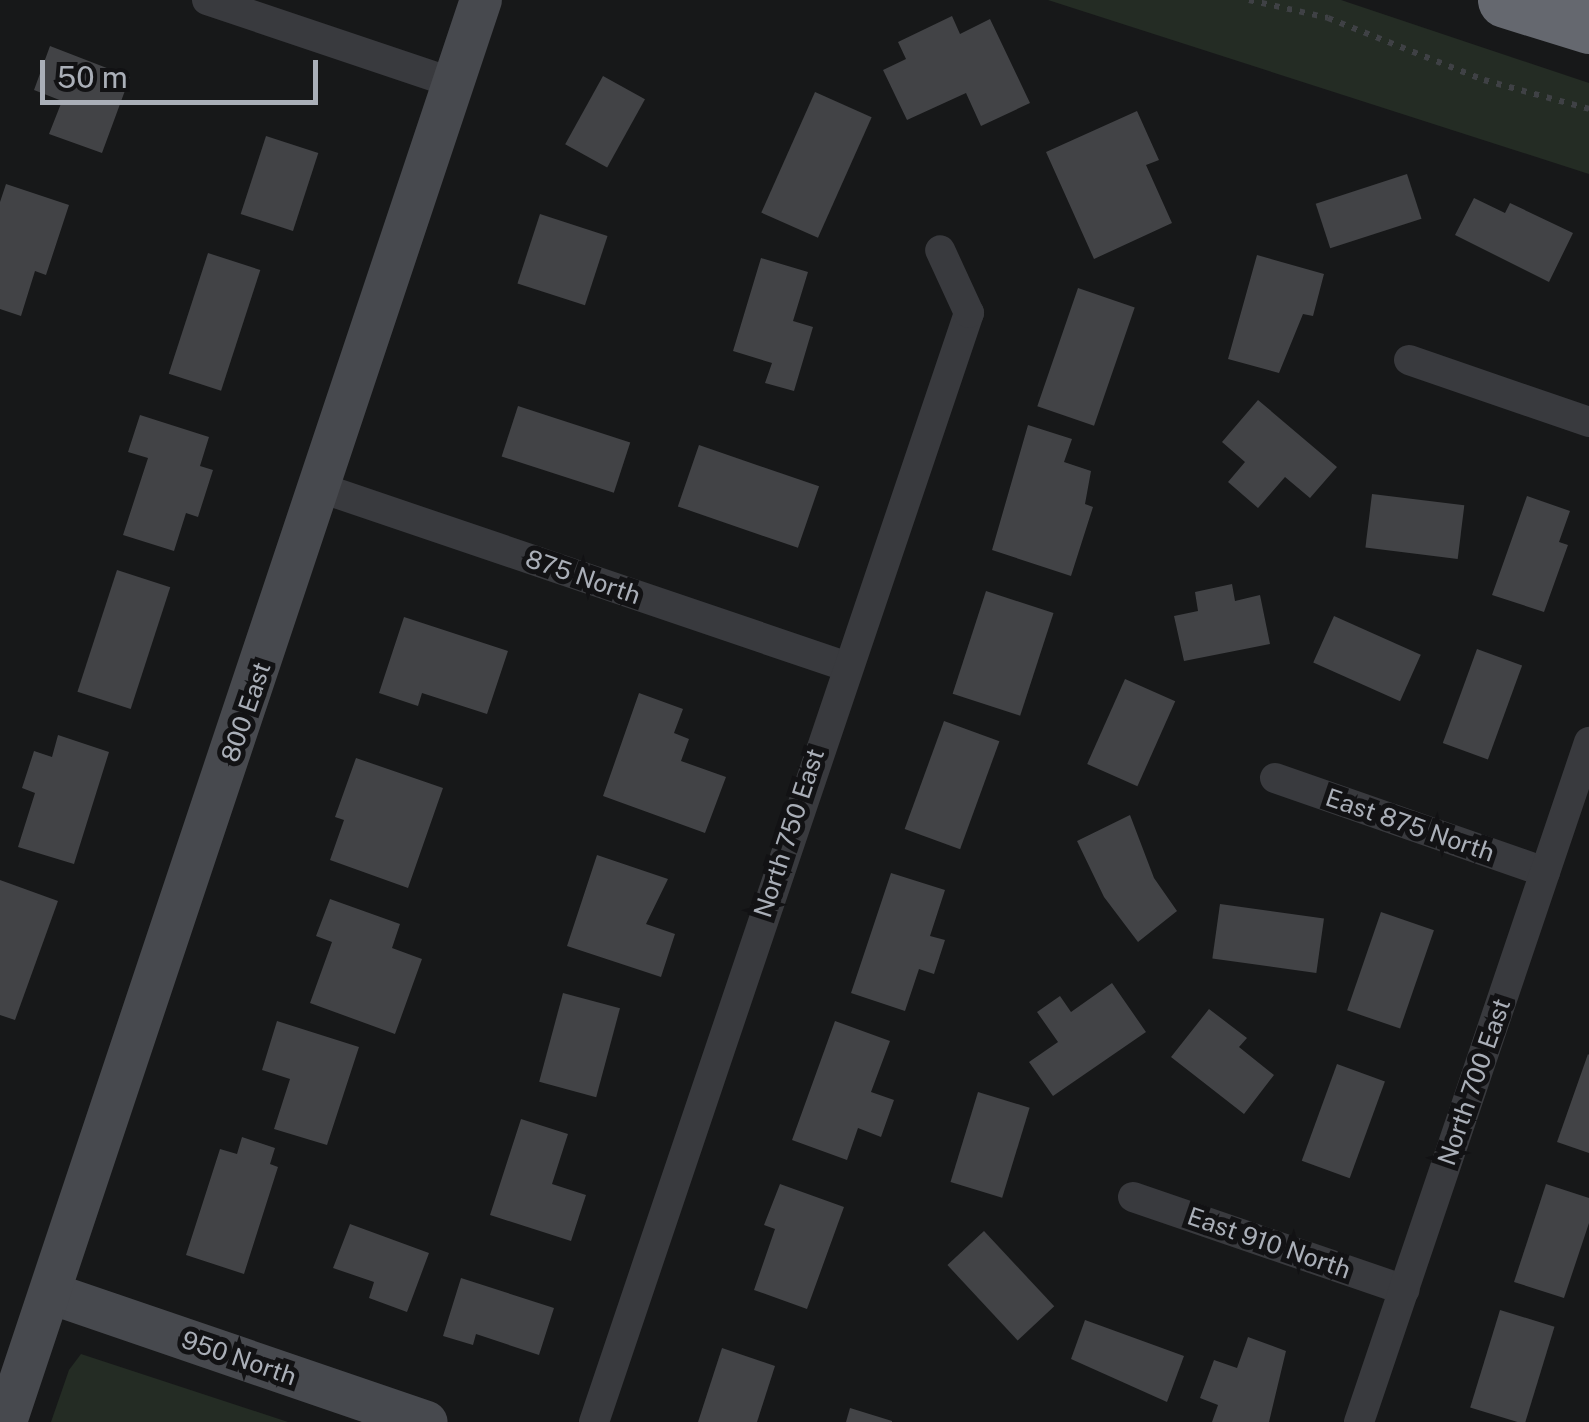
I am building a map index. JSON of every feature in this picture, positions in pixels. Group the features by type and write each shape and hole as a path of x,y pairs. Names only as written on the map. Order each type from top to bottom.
{"highway":[{"path":"1505,0 1589,26"}],"main road":[{"name":"800 East","path":"6,1422 457,84 481,0"},
{"name":"950 North","path":"50,1293 428,1422"}],"street":[{"path":"208,0 457,84"},
{"name":"North 750 East","path":"594,1422 845,666 969,313 940,250"},
{"path":"1409,360 1589,422"},
{"name":"875 North","path":"320,488 845,666"},
{"name":"North 700 East","path":"1359,1422 1589,742"},
{"name":"East 875 North","path":"1275,778 1544,872"},
{"name":"East 910 North","path":"1133,1197 1404,1290"}],"path":[{"path":"1249,0 1328,18 1484,80 1589,110"}],"shaded area":[{"path":"1048,0 1341,0 1589,83 1589,174"},
{"path":"81,1354 288,1422 51,1422 69,1370"}],"building":[{"path":"952,16 960,34 990,19 1030,103 981,126 966,93 907,120 883,70 906,59 898,42"},
{"path":"50,46 130,77 102,153 49,134 62,101 34,90"},
{"path":"603,76 645,99 607,167 565,144"},
{"path":"815,92 872,117 818,238 761,213"},
{"path":"1137,111 1159,160 1146,165 1172,223 1094,259 1046,152"},
{"path":"266,136 318,153 293,231 241,214"},
{"path":"1407,174 1422,219 1330,248 1316,204"},
{"path":"6,184 69,205 46,275 35,271 21,316 0,309 0,202"},
{"path":"1474,198 1505,213 1510,203 1573,233 1549,282 1455,235"},
{"path":"540,214 608,236 585,305 517,283"},
{"path":"208,253 260,270 221,391 169,374"},
{"path":"1257,255 1324,274 1313,316 1303,314 1279,373 1228,359"},
{"path":"761,258 808,272 793,321 813,327 794,391 765,383 772,363 733,351"},
{"path":"1078,288 1135,308 1094,426 1037,406"},
{"path":"1258,400 1337,467 1310,498 1285,477 1258,508 1228,482 1245,462 1222,442"},
{"path":"518,406 630,442 614,493 502,456"},
{"path":"140,415 209,437 200,466 213,470 198,517 186,513 174,551 123,535 148,458 128,452"},
{"path":"1028,425 1072,439 1064,462 1091,471 1085,504 1093,507 1071,576 992,550"},
{"path":"699,445 819,486 798,548 678,506"},
{"path":"1372,494 1464,505 1458,559 1365,548"},
{"path":"1527,496 1570,511 1559,542 1568,545 1544,612 1492,595"},
{"path":"117,570 170,587 131,709 77,692"},
{"path":"1232,584 1235,601 1260,595 1270,644 1184,661 1174,616 1198,611 1195,592"},
{"path":"986,591 1054,613 1020,716 953,694"},
{"path":"1334,616 1421,655 1400,701 1313,663"},
{"path":"404,617 508,651 487,714 422,693 418,706 379,693"},
{"path":"1477,649 1522,665 1488,759 1443,743"},
{"path":"1125,679 1175,701 1137,786 1087,764"},
{"path":"639,693 683,709 674,733 689,739 681,761 726,777 705,833 603,796"},
{"path":"944,721 999,741 960,849 905,829"},
{"path":"58,735 109,752 74,864 18,847 35,793 22,788 34,751 52,757"},
{"path":"356,758 443,788 408,888 330,860 344,820 335,817"},
{"path":"1130,815 1154,878 1177,911 1138,942 1104,897 1077,841"},
{"path":"597,855 668,879 646,924 675,934 661,977 567,946"},
{"path":"891,873 945,890 930,936 945,940 934,974 919,969 905,1011 851,993"},
{"path":"0,880 58,901 15,1020 0,1015"},
{"path":"330,899 400,924 392,948 422,959 395,1034 310,1003 332,942 316,936"},
{"path":"1220,904 1324,919 1316,973 1212,958"},
{"path":"1381,912 1434,930 1400,1029 1347,1010"},
{"path":"1112,983 1146,1032 1053,1096 1029,1062 1058,1042 1037,1012 1060,996 1071,1012"},
{"path":"563,993 620,1008 596,1097 539,1082"},
{"path":"1209,1009 1247,1038 1239,1047 1274,1075 1244,1114 1171,1057"},
{"path":"277,1021 359,1047 327,1145 274,1129 290,1079 262,1070"},
{"path":"835,1021 890,1041 871,1092 894,1100 881,1137 858,1128 847,1160 792,1140"},
{"path":"1589,1055 1589,1153 1557,1142"},
{"path":"1337,1064 1385,1081 1350,1178 1302,1161"},
{"path":"978,1092 1030,1108 1002,1198 951,1182"},
{"path":"521,1119 568,1134 552,1184 586,1195 571,1241 490,1215"},
{"path":"242,1137 275,1148 270,1164 278,1167 244,1274 186,1255 220,1149 237,1154"},
{"path":"780,1184 844,1207 807,1309 754,1290 775,1229 764,1225"},
{"path":"1546,1184 1589,1198 1589,1223 1564,1298 1514,1282"},
{"path":"350,1224 429,1253 407,1312 369,1298 374,1282 333,1268"},
{"path":"984,1231 1054,1306 1018,1340 947,1265"},
{"path":"461,1278 554,1308 539,1355 476,1334 473,1345 443,1336"},
{"path":"1500,1310 1555,1327 1525,1422 1470,1408"},
{"path":"1085,1320 1184,1356 1167,1402 1071,1359"},
{"path":"1248,1337 1286,1351 1269,1422 1212,1422 1218,1405 1200,1398 1214,1360 1237,1368"},
{"path":"722,1348 775,1366 757,1422 698,1422"},
{"path":"850,1408 892,1421 892,1422 846,1422"}]}
